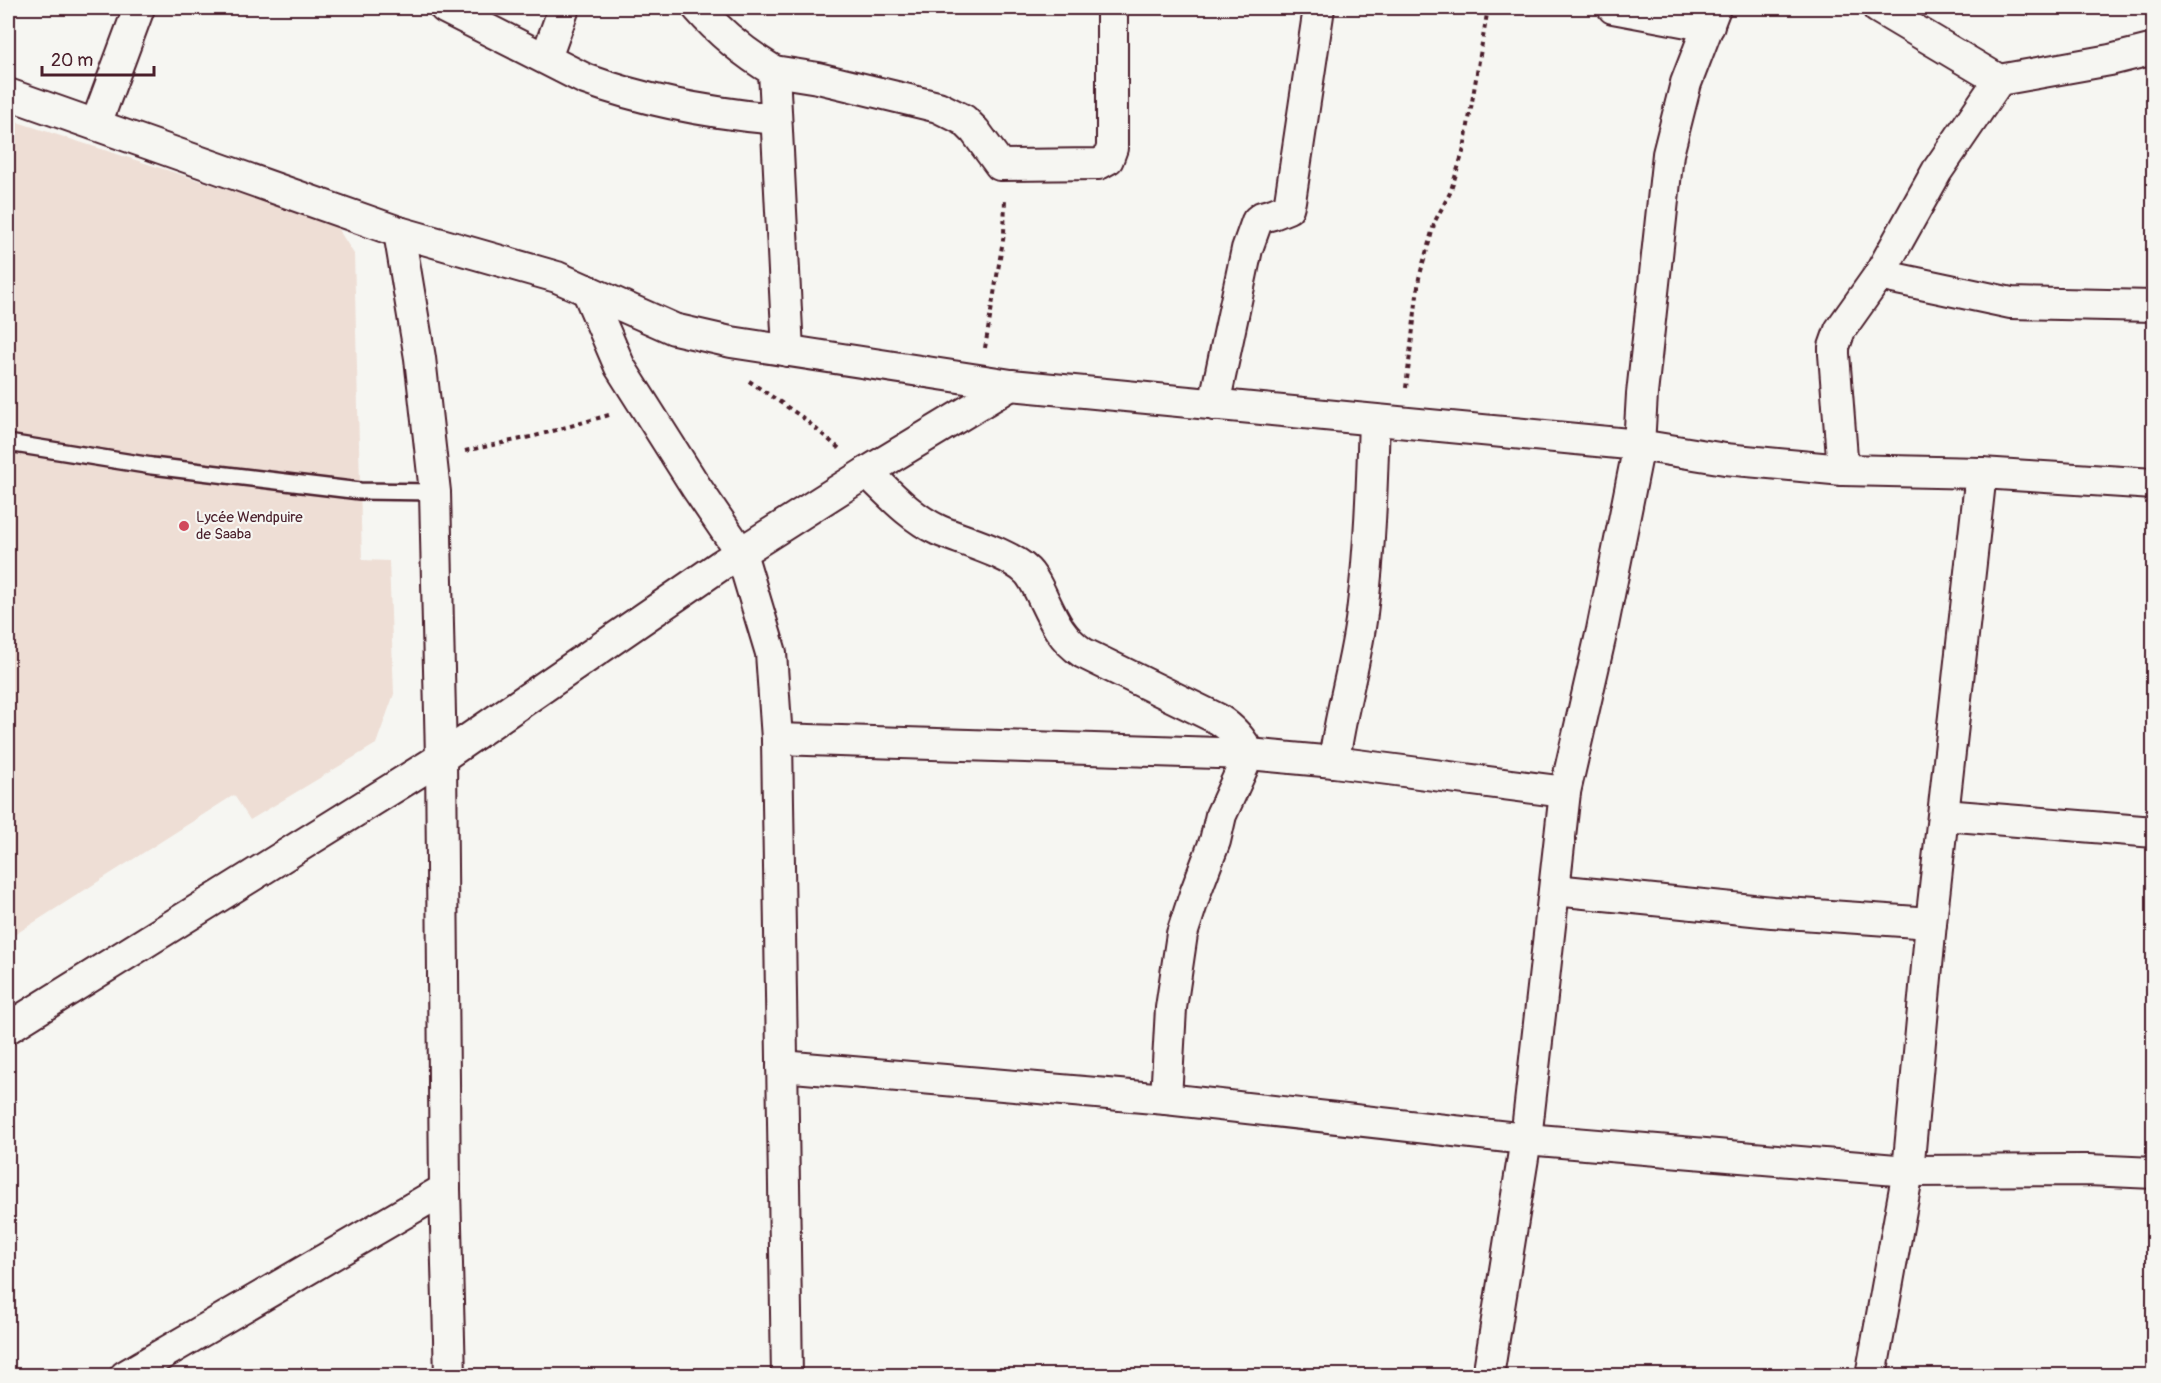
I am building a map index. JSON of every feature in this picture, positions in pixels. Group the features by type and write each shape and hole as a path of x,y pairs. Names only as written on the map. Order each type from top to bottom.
{"street":[{"path":"96,124 139,8"},
{"path":"445,8 585,79 639,97 721,114 776,119"},
{"path":"546,58 564,8"},
{"path":"698,8 721,31 759,62 774,71 818,78 938,107 955,114 970,125 1000,165 1100,164 1108,159 1112,148 1112,8"},
{"path":"1214,405 1247,249 1257,221 1288,207 1290,201 1319,8"},
{"path":"1488,1376 1526,1139 1565,792 1602,630 1639,445 1647,339 1668,154 1686,83 1712,17 1613,8"},
{"path":"1878,8 1999,80 2110,60 2154,49"},
{"path":"774,71 788,351"},
{"path":"1843,470 1834,347 1840,330 1879,275 1937,171 1999,80"},
{"path":"8,94 399,232 557,277 674,329 731,342 1011,385 1639,445 1725,459 1843,470 1981,473 2154,484"},
{"path":"399,232 420,358 435,492 441,759 445,1190 450,1376"},
{"path":"1879,275 2011,303 2154,306"},
{"path":"587,290 620,367 741,553 771,653 777,739 787,1376"},
{"path":"8,1028 441,759 721,565 867,472 1011,385"},
{"path":"1334,762 1338,728 1357,648 1370,539 1388,421"},
{"path":"867,472 910,514 936,529 990,551 1027,570 1059,631 1069,644 1218,719 1240,737 1249,754"},
{"path":"1871,1376 1908,1171 1931,923 1981,473"},
{"path":"777,739 1249,754 1334,762 1565,792"},
{"path":"1166,1099 1171,1008 1182,934 1215,841 1221,815 1249,754"},
{"path":"1944,815 2154,832"},
{"path":"1555,890 1772,912 1931,923"},
{"path":"782,1066 1166,1099 1526,1139 1908,1171 2088,1170 2154,1173"},
{"path":"125,1376 445,1190"}],"lane":[{"path":"8,443 152,466 360,491 435,492"}],"path":[{"path":"1388,421 1419,278 1435,221 1450,193 1464,149 1488,8"},
{"path":"979,381 1004,234 1005,185 1000,165"},
{"path":"743,376 802,417 867,472"},
{"path":"431,459 535,436 644,405"}],"shaded area":[{"name":"Lycée Wendpuire de Saaba","path":"8,119 335,224 354,254 362,560 389,561 394,694 376,744 250,820 234,795 8,939"}],"place":[{"name":"Lycée Wendpuire de Saaba","path":"184,526"}]}
